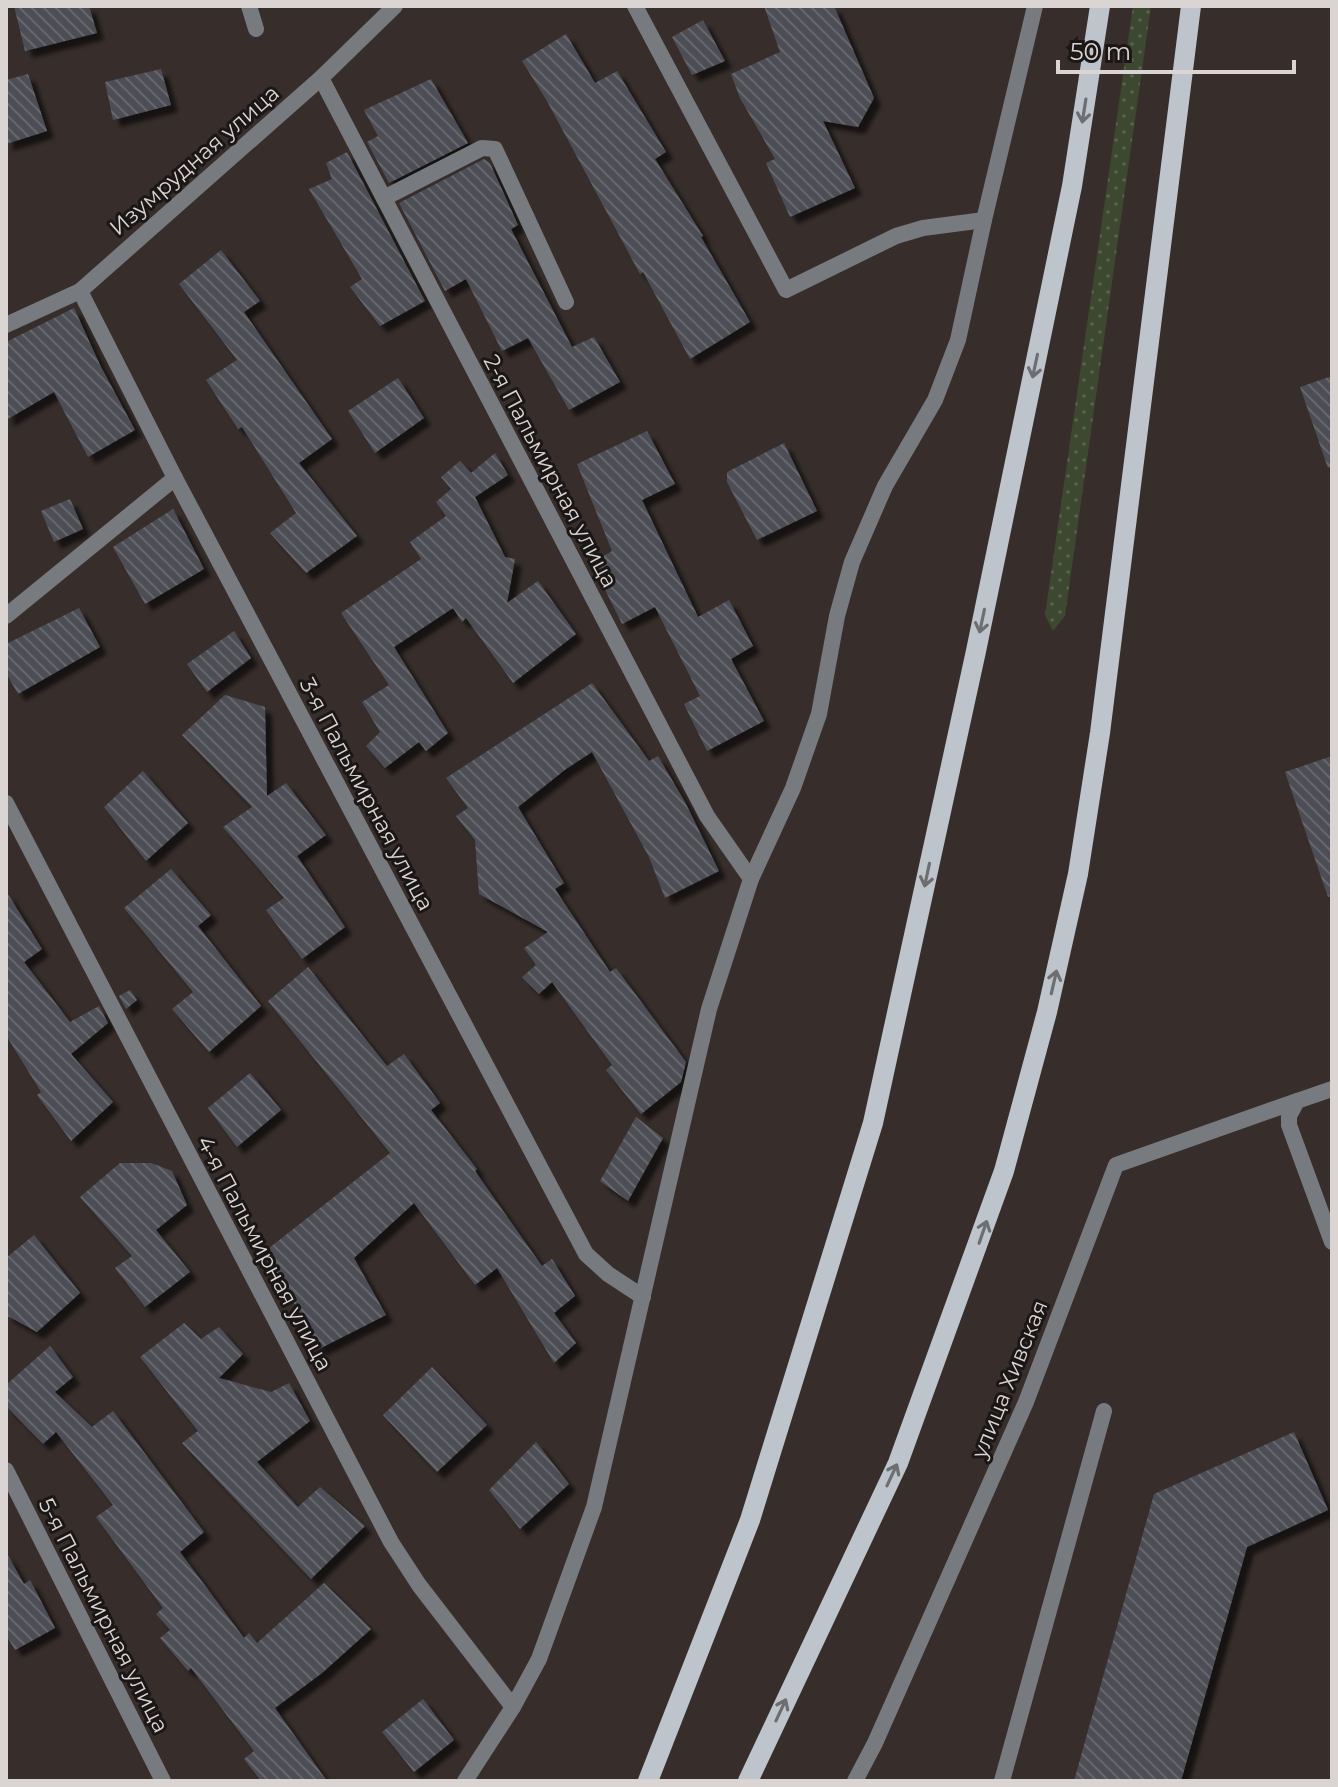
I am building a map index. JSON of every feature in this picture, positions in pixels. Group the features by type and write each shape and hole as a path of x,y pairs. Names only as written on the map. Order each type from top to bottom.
{"main road":[{"path":"648,1781 750,1520 873,1123 976,651 1072,186 1100,6"},
{"path":"748,1781 898,1463 1004,1171 1047,1012 1078,874 1100,733 1191,6"},
{"path":"1187,44 1205,6"}],"street":[{"path":"249,6 256,29"},
{"name":"Изумрудная улица","path":"6,325 80,291 321,78 395,6"},
{"path":"635,6 786,290 896,236 923,228 984,220"},
{"path":"465,1781 513,1707 539,1659 594,1507 709,1009 751,879 793,788 819,714 837,616 852,562 885,486 935,400 958,340 1035,6"},
{"name":"2-я Пальмирная улица","path":"321,78 707,816 751,879"},
{"path":"384,198 482,148 495,149 566,302"},
{"name":"3-я Пальмирная улица","path":"80,291 175,478 586,1254 608,1274 643,1297"},
{"path":"6,616 175,478"},
{"name":"4-я Пальмирная улица","path":"6,803 391,1542 419,1585 513,1707"},
{"name":"улица Хивская","path":"855,1781 875,1743 1026,1402 1116,1165 1332,1089"},
{"path":"1297,1101 1289,1116 1289,1125 1332,1242"},
{"path":"1002,1781 1104,1411"},
{"name":"5-я Пальмирная улица","path":"6,1470 163,1781"}],"green space":[{"path":"1133,6 1151,6 1065,616 1053,631 1045,615"}],"building":[{"path":"14,6 89,6 97,33 25,51"},
{"path":"764,6 834,6 874,98 858,127 823,121 855,188 790,217 766,163 775,159 740,98 731,74 780,52"},
{"path":"703,20 725,61 692,75 672,37"},
{"path":"566,34 595,83 617,71 666,152 655,159 703,236 750,322 690,359 522,61"},
{"path":"161,69 171,105 113,120 105,82"},
{"path":"28,74 47,131 6,144 6,80"},
{"path":"431,79 468,143 389,183 367,142 378,136 364,110"},
{"path":"347,152 425,301 380,326 350,287 362,279 309,189 332,179 326,163"},
{"path":"484,159 490,163 518,225 511,229 572,347 594,337 620,382 569,410 528,338 502,351 466,279 445,291 399,203"},
{"path":"221,250 260,301 244,312 332,439 299,463 357,536 306,573 270,533 296,513 242,427 238,429 206,380 237,360 179,284"},
{"path":"74,308 135,430 88,457 54,392 6,420 6,342"},
{"path":"1332,376 1332,467 1328,468 1300,387"},
{"path":"398,378 424,418 375,453 348,411"},
{"path":"647,431 675,484 642,500 698,617 729,600 753,646 731,659 764,721 707,751 684,704 700,696 655,607 622,624 592,563 612,551 577,464"},
{"path":"784,443 817,511 757,540 727,482 727,472"},
{"path":"495,453 508,475 475,497 505,557 515,559 507,603 538,581 576,634 513,683 466,618 462,622 453,608 394,647 448,733 426,751 419,742 385,768 366,746 380,732 362,702 389,685 341,613 421,559 410,542 446,516 436,502 451,489 441,477 460,461 471,473"},
{"path":"70,499 83,529 54,542 41,511"},
{"path":"173,509 204,569 145,604 113,547"},
{"path":"79,608 100,647 18,694 6,673 6,644"},
{"path":"234,631 251,658 207,692 187,664"},
{"path":"592,683 649,761 658,756 719,871 665,898 649,857 592,752 518,807 564,883 555,889 610,972 616,968 686,1062 681,1082 641,1114 606,1070 612,1065 552,982 539,994 522,977 536,965 524,948 548,932 479,894 475,840 456,816 468,808 446,778"},
{"path":"225,695 265,707 267,796 286,783 326,835 297,856 345,927 302,959 266,910 284,898 223,827 252,807 182,735"},
{"path":"1332,756 1332,896 1328,897 1285,772"},
{"path":"143,771 188,823 146,861 104,807"},
{"path":"171,869 211,915 198,926 261,1006 209,1052 172,1009 193,992 124,908"},
{"path":"6,891 42,949 24,962 70,1022 99,1006 108,1023 71,1054 113,1102 71,1141 37,1095 41,1092 6,1035"},
{"path":"308,967 387,1066 404,1054 440,1103 431,1110 477,1169 475,1171 542,1266 552,1259 575,1296 554,1313 576,1343 554,1363 497,1268 475,1285 414,1203 354,1258 386,1315 319,1349 300,1322 304,1320 264,1252 390,1153 268,1001"},
{"path":"130,990 137,1000 126,1009 119,996"},
{"path":"250,1073 281,1110 237,1147 208,1108"},
{"path":"636,1117 663,1138 628,1201 600,1181"},
{"path":"120,1163 151,1163 172,1171 187,1205 156,1230 190,1272 145,1307 115,1268 132,1256 80,1197"},
{"path":"34,1235 80,1293 37,1332 6,1315 6,1258"},
{"path":"184,1323 201,1339 219,1327 243,1354 219,1378 271,1392 289,1383 310,1421 257,1462 298,1507 320,1487 365,1526 311,1579 182,1443 198,1431 140,1357"},
{"path":"50,1346 73,1377 55,1392 92,1427 113,1411 204,1532 180,1552 244,1638 249,1633 257,1643 324,1583 371,1629 322,1673 275,1708 327,1781 261,1781 244,1759 254,1751 191,1668 188,1671 160,1638 170,1630 156,1614 163,1608 96,1517 113,1505 56,1432 43,1444 6,1406 6,1385"},
{"path":"432,1367 487,1425 437,1472 383,1415"},
{"path":"1294,1432 1328,1510 1247,1547 1181,1781 1074,1781 1154,1494"},
{"path":"536,1442 569,1484 520,1529 489,1490"},
{"path":"6,1552 24,1584 30,1580 55,1628 15,1650 6,1635"},
{"path":"423,1699 454,1740 414,1772 382,1732"}]}
